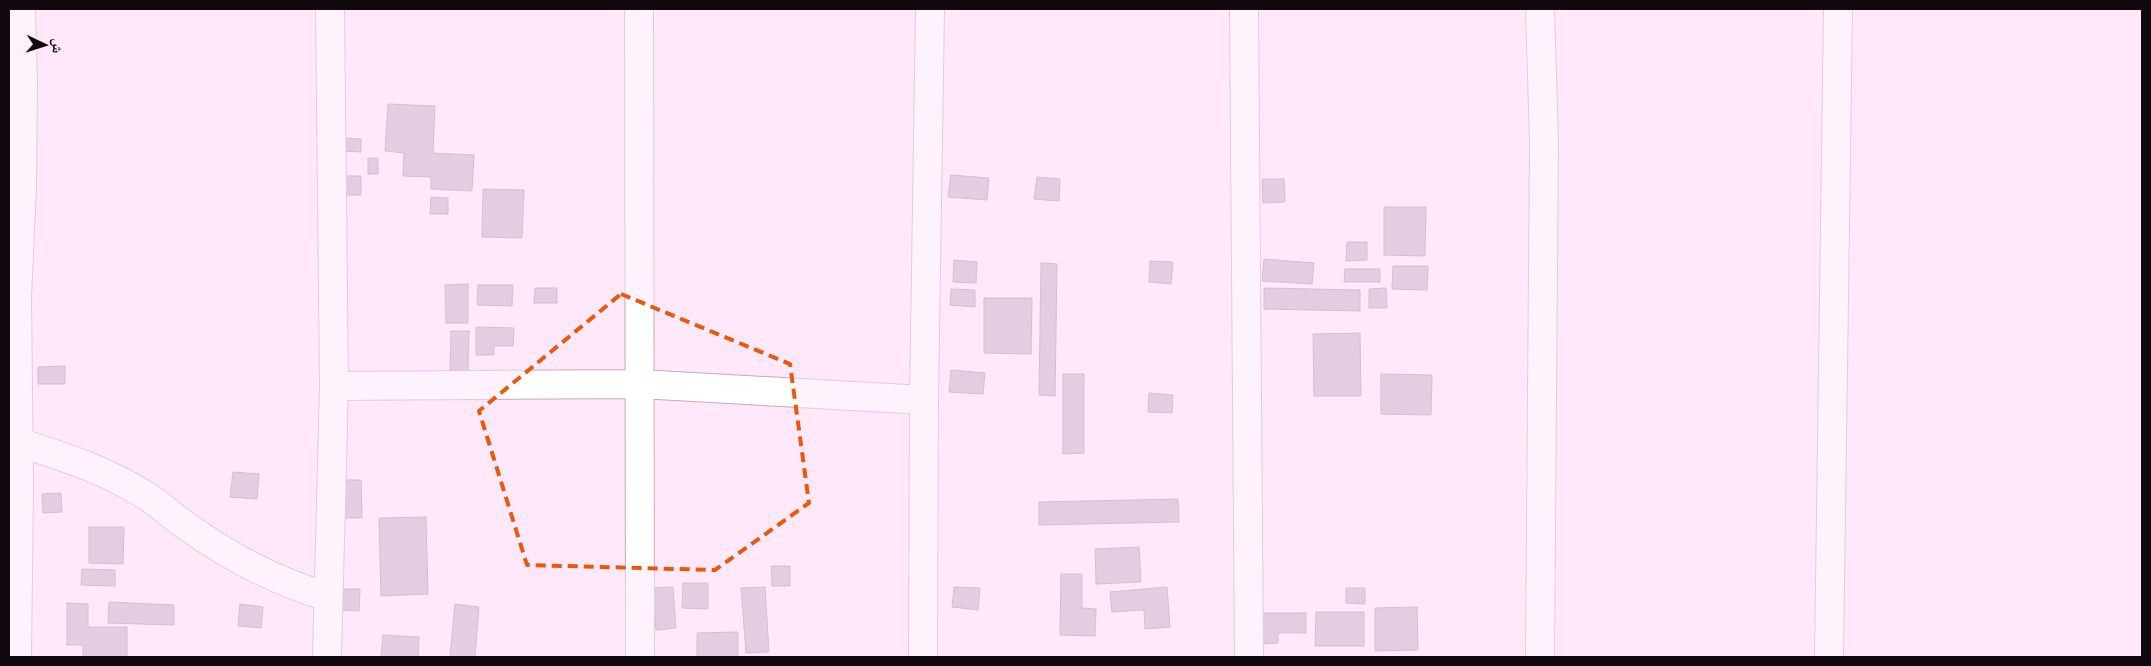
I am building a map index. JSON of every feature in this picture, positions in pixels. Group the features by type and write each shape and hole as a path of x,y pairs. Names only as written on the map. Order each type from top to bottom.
{"street":[{"path":"17,657 14,441 17,296 22,189 23,82 21,9"},
{"path":"326,657 334,386 330,9"},
{"path":"638,9 640,657"},
{"path":"923,657 924,400 930,9"},
{"path":"1244,9 1249,657"},
{"path":"1540,9 1544,141 1540,657"},
{"path":"1829,657 1838,9"},
{"path":"334,386 640,384 924,400"},
{"path":"14,441 89,465 148,497 188,528 214,544 303,589 328,596"}],"highlighted area":[{"path":"621,294 790,364 809,503 715,570 527,565 479,411"}],"building":[{"path":"388,104 435,106 433,153 474,155 472,191 431,189 431,177 403,176 404,153 385,151"},
{"path":"344,138 361,139 361,152 343,151"},
{"path":"368,158 378,158 378,174 368,174"},
{"path":"951,175 989,178 987,200 948,197"},
{"path":"342,176 361,176 361,195 343,195"},
{"path":"1037,177 1060,179 1059,201 1034,199"},
{"path":"1262,179 1284,179 1285,202 1263,203"},
{"path":"483,189 524,190 522,238 482,237"},
{"path":"431,197 448,198 448,214 430,214"},
{"path":"1384,207 1426,207 1425,256 1384,255"},
{"path":"1347,242 1367,242 1367,260 1346,261"},
{"path":"1264,259 1314,263 1312,284 1262,281"},
{"path":"954,260 977,262 976,283 953,282"},
{"path":"1150,261 1173,262 1171,284 1149,282"},
{"path":"1041,263 1057,264 1055,396 1039,395"},
{"path":"1393,266 1428,266 1427,290 1392,289"},
{"path":"1345,269 1380,269 1380,282 1344,282"},
{"path":"468,284 468,323 446,323 445,285"},
{"path":"478,285 513,285 512,306 477,305"},
{"path":"535,288 557,288 557,303 534,303"},
{"path":"1264,288 1360,290 1360,311 1264,309"},
{"path":"1386,288 1387,308 1369,308 1369,289"},
{"path":"951,289 975,290 975,307 950,305"},
{"path":"984,298 1032,298 1031,354 984,353"},
{"path":"476,327 514,328 513,346 494,346 494,355 476,355"},
{"path":"451,331 469,331 468,371 450,371"},
{"path":"1360,333 1361,396 1314,396 1313,334"},
{"path":"65,366 65,384 38,384 38,367"},
{"path":"951,370 985,373 983,394 949,392"},
{"path":"1063,374 1084,374 1084,453 1063,454"},
{"path":"1381,374 1432,375 1431,415 1381,414"},
{"path":"1149,393 1173,395 1172,413 1148,412"},
{"path":"233,472 259,474 257,499 230,497"},
{"path":"343,480 361,480 362,518 343,518"},
{"path":"61,493 62,512 43,513 42,494"},
{"path":"1178,499 1179,522 1039,525 1039,502"},
{"path":"426,517 428,594 381,596 379,518"},
{"path":"89,527 124,527 123,564 89,563"},
{"path":"1139,547 1141,582 1096,584 1095,549"},
{"path":"771,566 790,566 790,586 772,586"},
{"path":"82,569 115,570 115,586 81,585"},
{"path":"1061,574 1082,574 1082,608 1096,609 1095,636 1060,635"},
{"path":"683,583 708,583 708,609 682,608"},
{"path":"673,587 676,628 656,630 653,588"},
{"path":"765,587 769,652 746,653 741,588"},
{"path":"954,587 980,588 978,610 952,607"},
{"path":"1167,587 1170,627 1145,629 1144,610 1112,612 1110,592"},
{"path":"1346,588 1365,588 1365,604 1346,603"},
{"path":"341,589 360,589 359,611 340,610"},
{"path":"109,602 174,605 174,625 108,623"},
{"path":"67,603 88,604 88,627 127,627 127,657 83,657 83,645 67,645"},
{"path":"240,604 263,607 261,628 238,626"},
{"path":"455,604 479,607 475,657 450,657"},
{"path":"1417,607 1418,650 1375,651 1375,608"},
{"path":"1316,612 1364,612 1364,646 1315,646"},
{"path":"1260,613 1306,613 1306,633 1278,633 1278,643 1260,644"},
{"path":"738,632 738,657 697,657 697,633"},
{"path":"383,635 419,637 418,657 381,657"}]}
